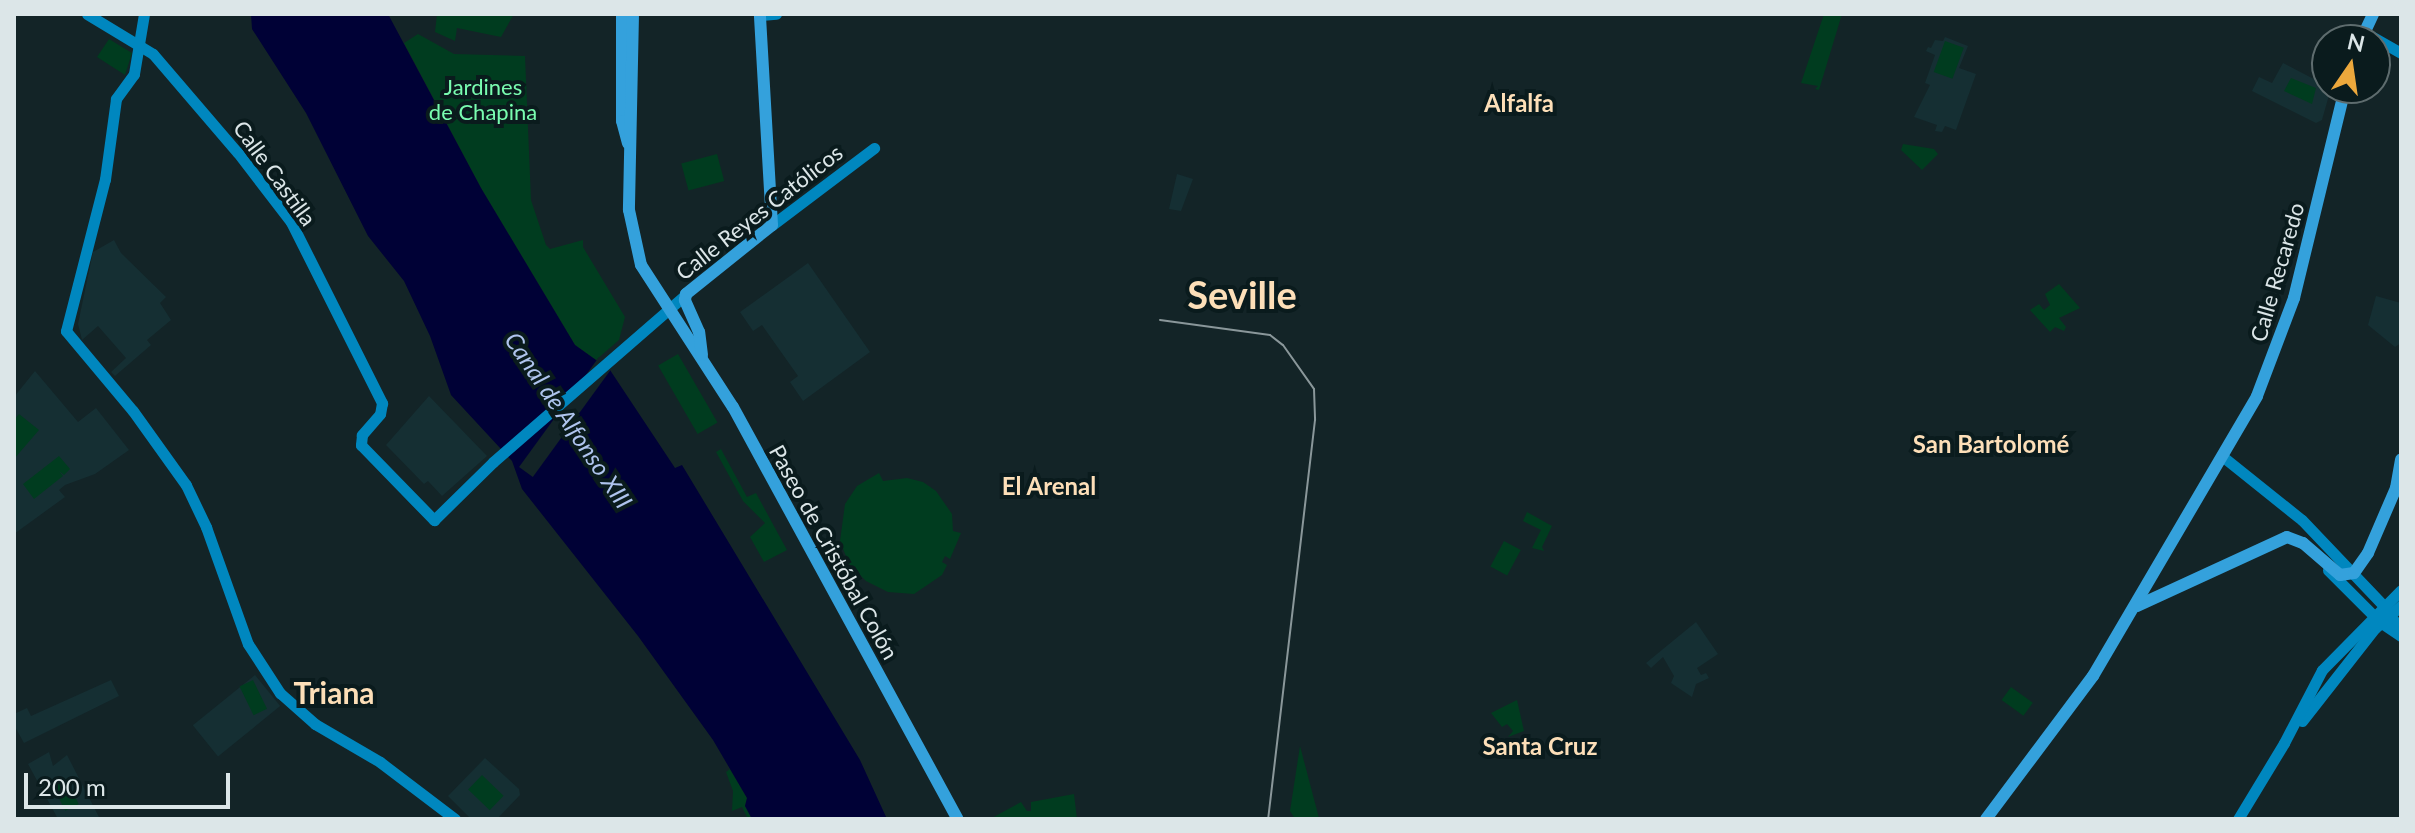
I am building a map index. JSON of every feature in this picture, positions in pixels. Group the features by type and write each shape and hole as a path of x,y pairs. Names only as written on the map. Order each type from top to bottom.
{"main road":[{"name":"Calle Castilla","path":"87,14 141,47 176,78 291,222 381,399 380,414 359,442 434,520"},
{"path":"144,14 141,47 134,74 116,99 105,179 66,331 133,411 186,485 206,527 248,644 280,693 315,724 380,762 455,819"},
{"path":"622,14 622,121 631,149"},
{"path":"631,149 633,14"},
{"path":"772,225 760,14 776,14"},
{"name":"Calle Recaredo","path":"1988,819 2093,676 2257,396 2287,321 2341,104"},
{"name":"Calle Reyes Católicos","path":"434,520 493,462 668,309 874,148"},
{"name":"Paseo de Cristóbal Colón","path":"631,149 630,222 641,265 733,407 958,819"},
{"path":"686,294 685,300 699,332 702,358"},
{"path":"2222,456 2287,509 2354,573 2387,609 2401,634"},
{"path":"2317,558 2340,575 2354,573 2368,553 2396,488 2401,459"},
{"path":"2139,601 2277,539 2293,525 2287,509"},
{"path":"2277,539 2295,538 2377,619 2401,634"},
{"path":"2162,560 2160,580 2177,586"},
{"path":"2238,819 2284,743 2322,670 2387,609 2401,590"},
{"path":"2387,609 2401,605"}],"shaded area":[{"path":"1945,37 1968,46 1959,68 1976,74 1956,130 1945,126 1942,132 1935,131 1937,125 1914,117 1930,85 1925,83 1935,55 1926,51 1935,40 1943,41"},
{"path":"2283,63 2311,78 2311,104 2326,104 2322,120 2316,123 2252,91 2259,77 2272,83"},
{"path":"1177,174 1193,179 1181,211 1169,209"},
{"path":"114,240 121,253 166,297 160,303 171,320 147,340 151,345 115,376 111,372 126,358 98,326 82,340 78,324 93,252"},
{"path":"808,263 870,352 803,401 790,382 798,376 762,325 753,331 740,312"},
{"path":"2376,296 2401,303 2401,343 2395,347 2368,325"},
{"path":"35,371 78,422 96,408 129,450 95,474 65,485 59,490 65,497 14,534 14,397"},
{"path":"429,396 487,456 442,496 428,481 424,484 386,445"},
{"path":"1696,622 1718,654 1697,668 1701,675 1706,673 1709,678 1696,684 1692,697 1671,683 1674,676 1663,657 1651,668 1646,663"},
{"path":"255,675 280,706 218,756 193,725"},
{"path":"111,680 119,696 24,743 14,725 14,714 27,708 31,716"},
{"path":"49,752 53,766 67,755 100,819 58,819 28,764"},
{"path":"485,758 519,789 520,795 497,819 471,819 448,796"}],"green space":[{"path":"437,14 514,14 501,37 457,28 455,41 435,32"},
{"path":"1824,14 1842,14 1819,90 1815,89 1818,86 1801,83"},
{"name":"Jardines de Chapina","path":"418,34 454,54 525,56 531,200 546,245 550,249 583,240 583,247 625,317 619,340 596,360 575,345 481,188 404,43"},
{"path":"109,39 132,53 125,75 97,57"},
{"path":"1945,41 1964,48 1953,79 1934,72"},
{"path":"2291,78 2311,86 2311,104 2284,91"},
{"path":"1903,144 1934,149 1938,154 1922,170 1901,150"},
{"path":"717,154 724,181 689,191 681,164"},
{"path":"2059,284 2080,308 2059,318 2066,327 2064,331 2055,327 2050,332 2030,310 2039,304 2044,310 2050,305 2045,294"},
{"path":"678,354 718,422 698,434 658,366"},
{"path":"19,414 39,430 14,459 14,420"},
{"path":"721,449 747,497 756,493 787,550 764,562 750,537 765,523 743,501 716,452"},
{"path":"59,456 70,469 64,475 59,471 63,476 34,499 23,484"},
{"path":"879,473 883,481 907,478 923,482 936,491 952,514 953,531 961,533 950,559 945,556 942,562 947,565 942,575 914,594 888,592 866,581 849,564 840,541 845,504 857,486"},
{"path":"1527,512 1552,526 1542,547 1544,551 1532,548 1541,530 1523,521"},
{"path":"1504,541 1521,550 1507,576 1490,567"},
{"path":"253,680 267,709 254,715 240,687"},
{"path":"2011,687 2033,703 2023,716 2002,700"},
{"path":"1517,700 1524,731 1508,737 1513,731 1507,724 1502,727 1491,713"},
{"path":"1300,746 1319,818 1295,819 1290,811"},
{"path":"730,769 747,798 745,806 752,819 748,819 742,807 732,811 733,791 726,772"},
{"path":"482,775 504,796 490,810 468,789"},
{"path":"66,779 79,804 65,811 53,786"},
{"path":"1074,794 1077,819 990,819 1021,802 1027,811 1031,811 1031,802"}],"water":[{"name":"Canal de Alfonso XIII","path":"251,14 388,14 481,188 575,345 610,370 675,468 682,465 860,760 887,819 752,819 745,806 747,798 713,740 638,636 522,489 512,461 451,395 430,336 404,281 368,236 306,113 252,29"}],"pier":[{"path":"599,357 613,367 533,477 519,467"}],"tram line":[{"path":"1160,320 1270,335 1283,345 1314,389 1315,420 1268,819"}],"district":[{"name":"Alfalfa","path":"1519,103"},
{"name":"Seville","path":"1242,295"},
{"name":"San Bartolomé","path":"1991,444"},
{"name":"El Arenal","path":"1049,486"},
{"name":"Triana","path":"334,692"},
{"name":"Santa Cruz","path":"1540,746"}]}
